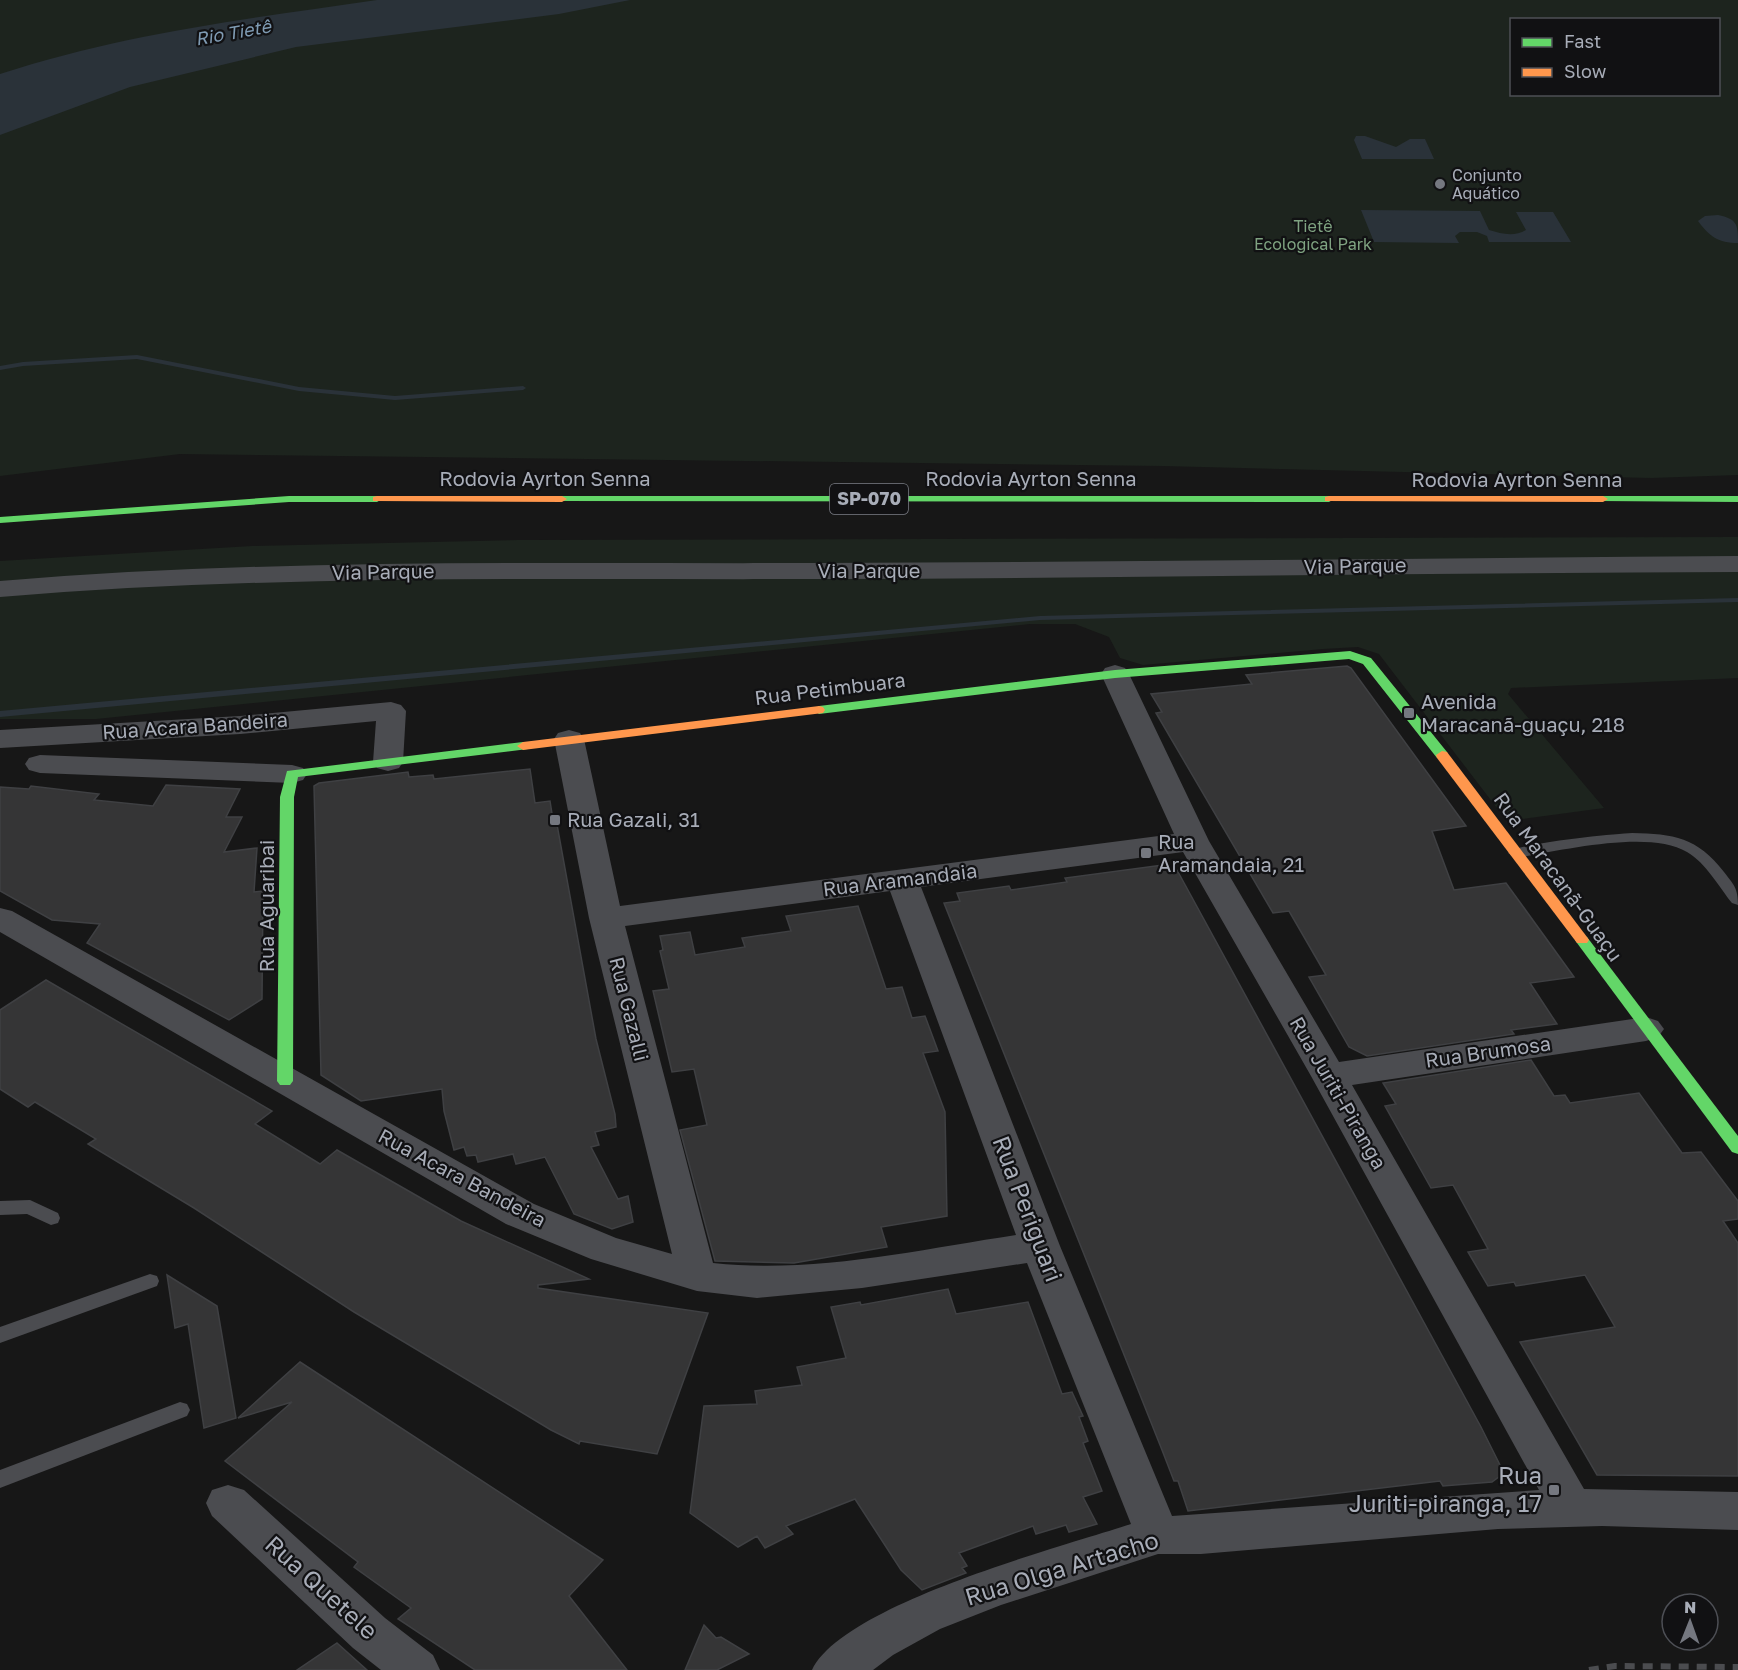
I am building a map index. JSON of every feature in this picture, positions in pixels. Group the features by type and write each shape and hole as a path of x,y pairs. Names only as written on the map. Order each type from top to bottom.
{"main road":[{"name":"Rodovia Ayrton Senna","path":"0,520 289,499 1738,500"},
{"name":"Rua Petimbuara","path":"292,774 1115,674 1332,656"},
{"name":"Rua Maracanã-Guaçu","path":"1332,656 1358,656 1367,661 1453,767 1646,1029 1738,1148"},
{"name":"Rua Aguaribai","path":"285,1081 287,797 292,774"}],"street":[{"name":"Via Parque","path":"0,589 68,582 221,574 353,572 972,571 1738,564"},
{"name":"Rua Juriti-Piranga","path":"1115,674 1193,842 1329,1076 1572,1508"},
{"name":"Rua Acara Bandeira","path":"0,739 240,725 391,711 388,762"},
{"name":"Rua Gazalli","path":"569,739 606,918 697,1276"},
{"path":"40,764 292,774"},
{"name":"Rua Aramandaia","path":"606,918 1193,842"},
{"name":"Rua Periguari","path":"902,880 1040,1246 1158,1535"},
{"name":"Rua Acara Bandeira","path":"0,918 520,1214 605,1250 697,1276 757,1283 861,1273 1040,1246"},
{"name":"Rua Brumosa","path":"1329,1076 1646,1029"},
{"name":"Rua Quetele","path":"228,1503 369,1633 416,1670"},
{"name":"Rua Olga Artacho","path":"836,1670 878,1640 924,1615 992,1588 1158,1535 1201,1535 1498,1510 1572,1508 1738,1511"}],"lane":[{"path":"1516,853 1643,836 1679,842 1694,849 1738,900"},
{"path":"0,1208 30,1207 51,1218"},
{"path":"0,1335 150,1281"},
{"path":"0,1479 180,1410"}],"green space":[{"name":"Tietê Ecological Park","path":"0,0 1738,0 1738,475 1651,478 1162,466 180,454 0,476"},
{"path":"1738,537 1738,678 1511,688 1508,694 1604,808 1514,820 1503,816 1379,654 1358,647 1143,665 1120,658 1109,637 1075,624 1030,624 96,719 0,719 0,561 252,546 519,540"}],"water":[{"name":"Rio Tietê","path":"377,0 630,0 559,14 296,47 130,87 0,135 0,74 94,48 141,38 234,21"},
{"path":"1356,136 1365,136 1396,147 1410,139 1425,139 1434,159 1362,159 1354,140"},
{"path":"1361,210 1480,211 1489,230 1508,234 1517,234 1526,230 1516,212 1553,212 1571,242 1489,242 1487,236 1477,232 1460,232 1455,236 1459,243 1374,242"},
{"path":"1718,215 1729,218 1735,223 1738,243 1715,238 1698,221 1705,216"}],"building":[{"path":"1347,666 1351,668 1466,826 1432,831 1454,890 1506,883 1574,977 1530,983 1557,1024 1511,1030 1514,1034 1367,1056 1349,1047 1309,977 1326,975 1289,911 1273,913 1156,713 1162,712 1151,694 1252,684 1246,675"},
{"path":"530,769 535,803 550,801 553,820 556,819 596,1039 615,1114 616,1127 595,1132 599,1145 591,1147 618,1199 628,1196 633,1222 612,1229 574,1214 545,1157 516,1164 513,1154 478,1162 476,1155 467,1156 464,1147 454,1150 444,1111 442,1089 361,1101 321,1075 314,786 319,783 408,772 409,777 433,775 434,779"},
{"path":"166,785 240,789 226,817 242,817 224,852 257,848 254,892 263,891 262,999 229,1020 87,943 100,924 52,920 0,891 0,787 29,789 31,786 99,794 94,800 153,806"},
{"path":"1163,865 1177,870 1481,1427 1504,1473 1492,1482 1443,1486 1440,1481 1188,1511 1178,1481 1174,1481 944,903 960,901 957,893 1009,886 1011,890 1067,882 1065,878"},
{"path":"858,906 886,989 902,987 912,1018 925,1016 938,1051 923,1053 945,1112 947,1216 881,1227 887,1247 794,1263 715,1261 680,1130 707,1125 694,1069 672,1072 653,991 669,989 660,951 663,950 660,936 690,932 695,955 745,947 742,938 791,931 786,916"},
{"path":"46,980 272,1111 255,1124 320,1164 337,1150 461,1221 589,1279 538,1285 538,1288 708,1313 657,1454 580,1441 579,1444 551,1430 354,1312 194,1208 88,1144 96,1139 35,1102 28,1107 0,1089 0,1010"},
{"path":"1531,1060 1554,1096 1565,1095 1570,1103 1639,1093 1682,1153 1701,1152 1738,1201 1738,1219 1723,1221 1738,1243 1738,1476 1597,1475 1520,1342 1615,1327 1585,1275 1516,1286 1514,1282 1488,1286 1468,1252 1488,1249 1453,1185 1431,1188 1385,1106 1396,1104 1383,1083"},
{"path":"167,1275 217,1306 236,1418 204,1428 188,1324 175,1328"},
{"path":"948,1289 956,1314 1028,1302 1062,1394 1072,1392 1083,1416 1079,1417 1088,1441 1083,1443 1102,1491 1083,1497 1097,1524 1069,1532 1066,1525 1036,1534 1033,1526 959,1553 967,1566 962,1568 966,1573 922,1590 901,1570 855,1499 786,1526 793,1534 765,1548 757,1536 738,1547 690,1513 704,1406 757,1404 755,1391 802,1385 797,1367 846,1358 831,1307 860,1302 861,1305"},
{"path":"300,1362 603,1560 569,1596 627,1670 475,1670 398,1619 411,1608 354,1567 358,1562 225,1461 292,1402 238,1418"},
{"path":"704,1625 716,1638 721,1637 749,1654 717,1670 685,1670"},
{"path":"337,1643 367,1670 297,1670"}],"waterway":[{"path":"0,368 23,364 137,357 299,389 395,398 523,388"},
{"path":"0,714 1040,618 1738,600"}],"railway":[{"path":"1589,1670 1615,1666 1738,1667"}],"traffic: fast":[{"path":"0,520 289,499 377,499"},
{"path":"562,499 1329,499"},
{"path":"1603,499 1738,499"},
{"path":"819,710 1115,674 1350,655 1367,661 1442,755"},
{"path":"285,1081 287,797 292,774 523,746"},
{"path":"1582,940 1738,1148"}],"traffic: slow":[{"path":"377,499 562,499"},
{"path":"1329,499 1603,499"},
{"path":"523,746 819,710"},
{"path":"1442,755 1582,940"}],"place":[{"name":"Conjunto Aquático","path":"1440,184"},
{"name":"Avenida Maracanã-guaçu, 218","path":"1409,713"},
{"name":"Rua Gazali, 31","path":"555,820"},
{"name":"Rua Aramandaia, 21","path":"1146,853"},
{"name":"Rua Juriti-piranga, 17","path":"1554,1490"}]}
